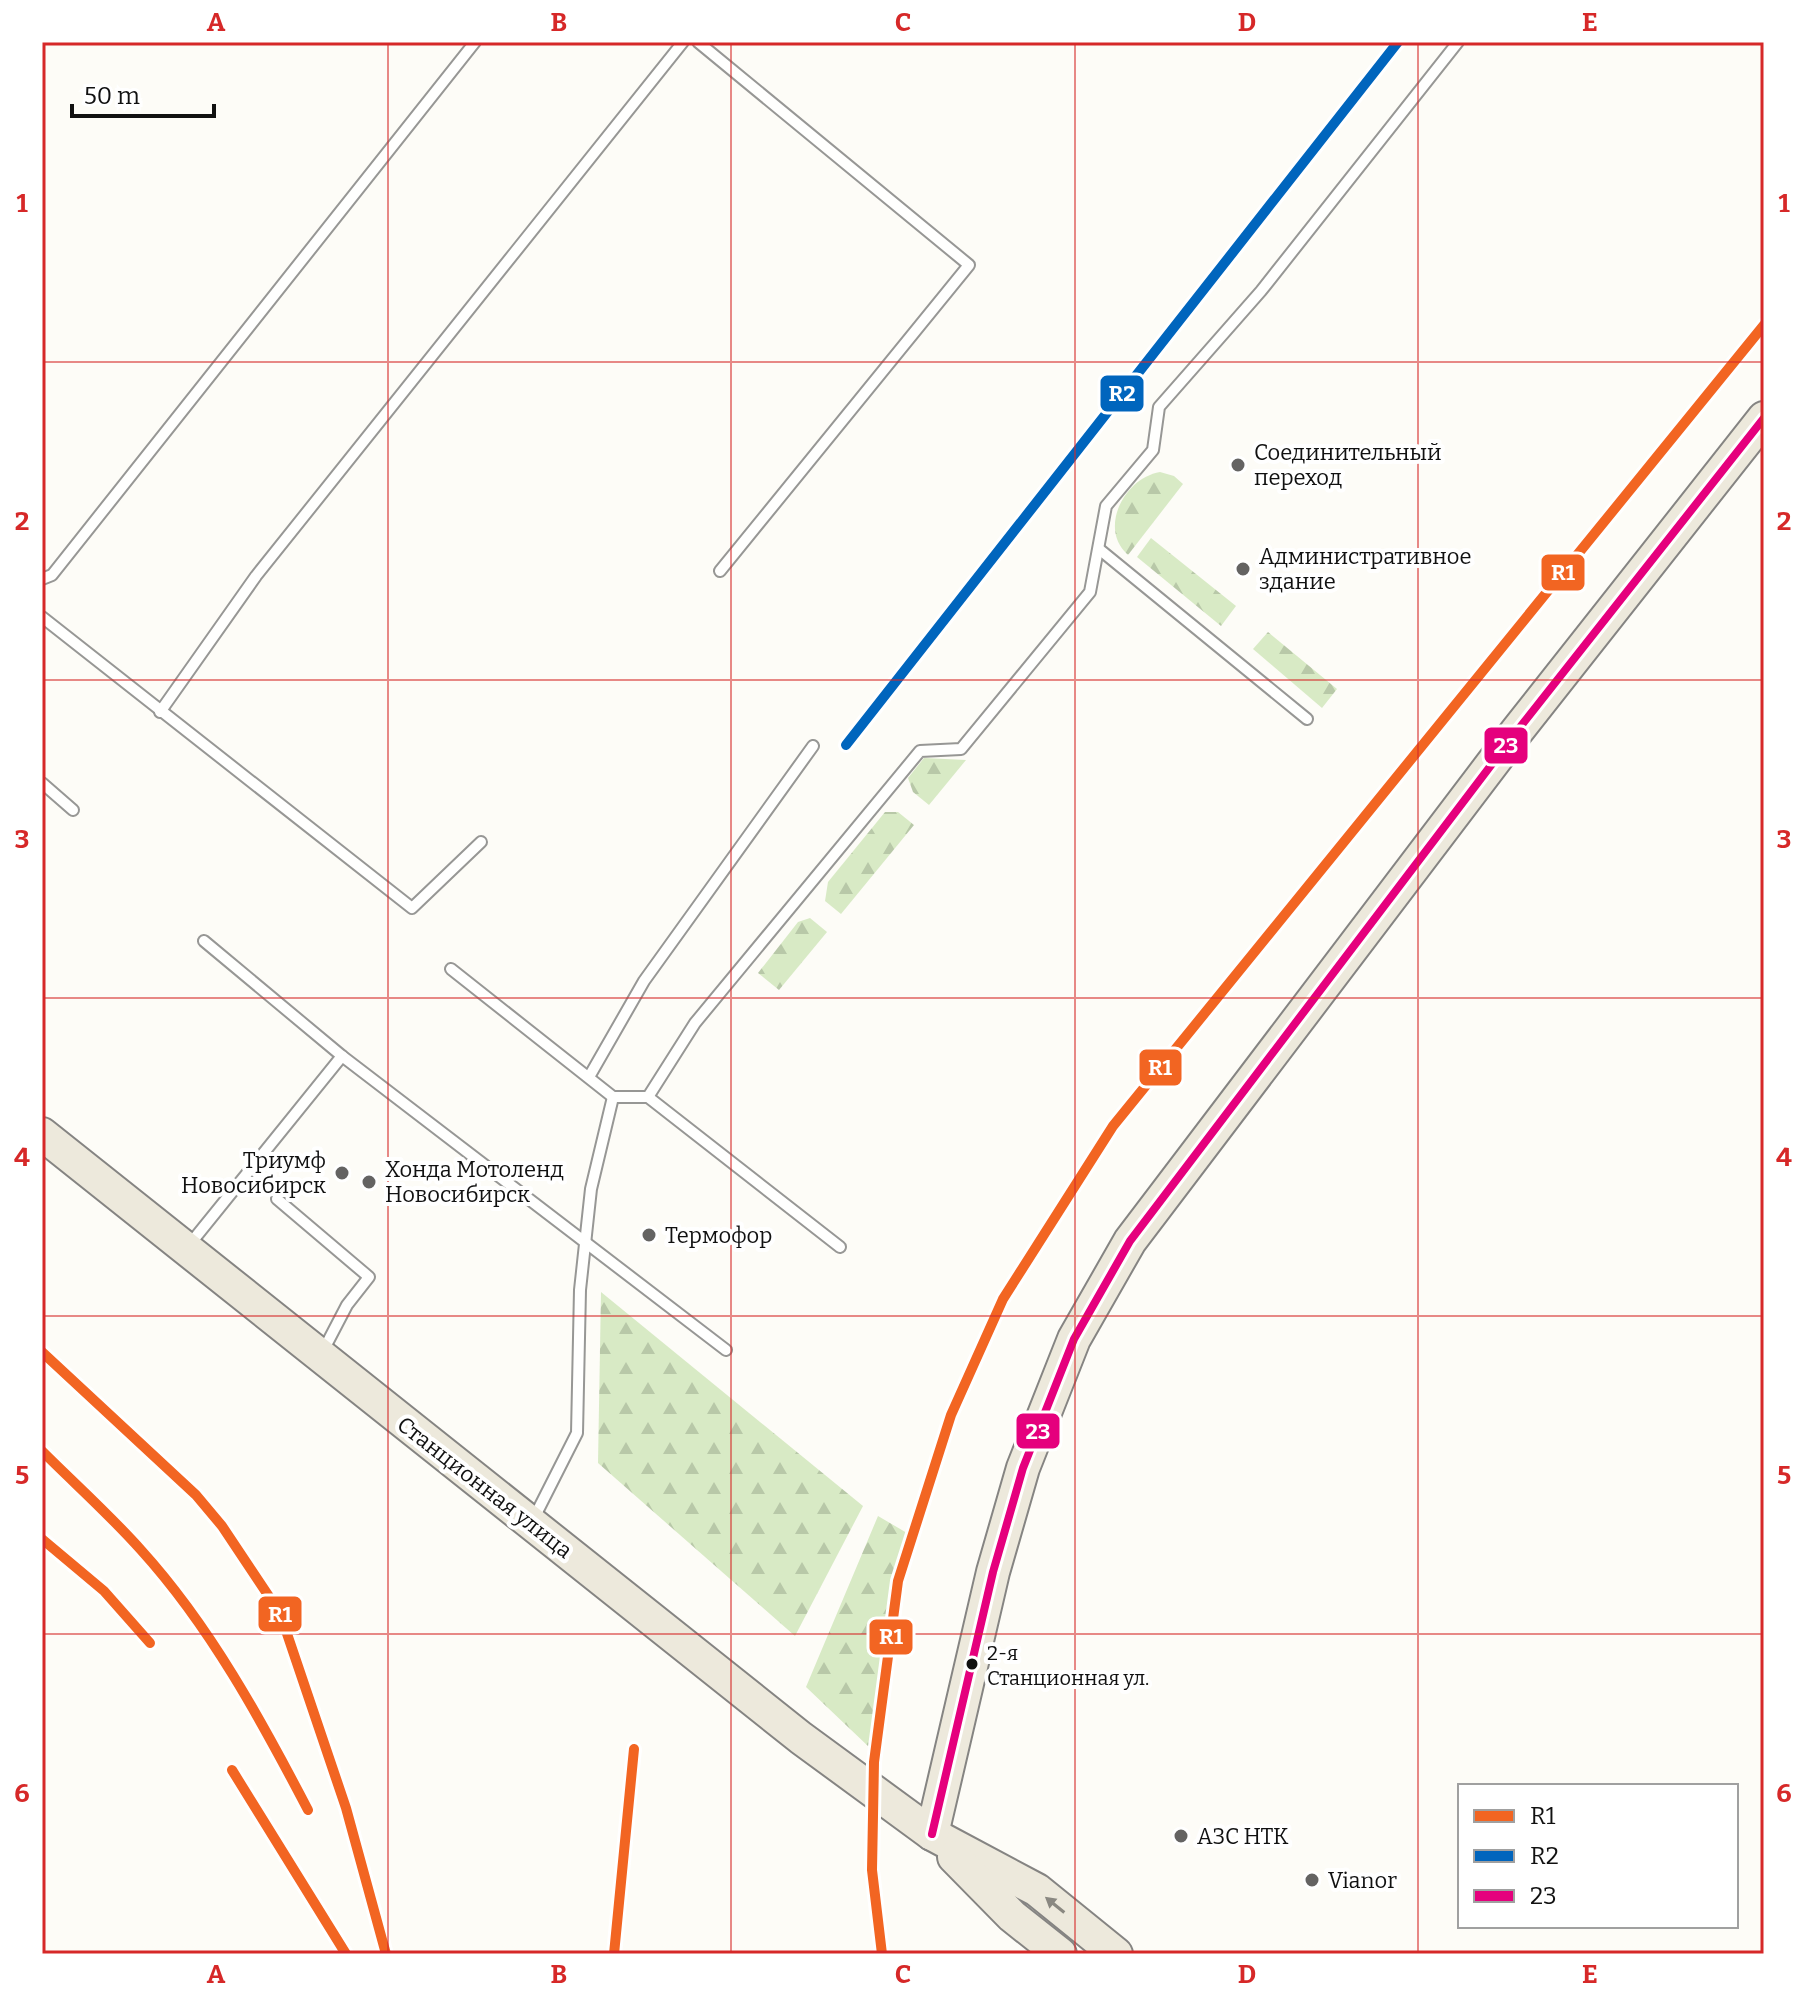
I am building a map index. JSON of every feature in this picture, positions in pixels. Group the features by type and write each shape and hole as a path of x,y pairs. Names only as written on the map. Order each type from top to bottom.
{"main road":[{"path":"932,1834 993,1572 1023,1468 1074,1339 1130,1241 1517,731 1764,418"},
{"name":"Станционная улица","path":"42,1134 801,1738 932,1834 1037,1890 1116,1954"},
{"name":"Станционная улица","path":"932,1834 1012,1916 1060,1954"}],"lane":[{"path":"42,579 52,575 475,42"},
{"path":"160,712 256,576 683,42"},
{"path":"698,42 969,265 720,571"},
{"path":"648,1097 695,1023 920,751 961,749 1090,592 1106,506 1153,450 1159,407 1261,291 1458,42"},
{"path":"1099,549 1307,719"},
{"path":"42,617 412,908 481,842"},
{"path":"589,1077 644,981 813,746"},
{"path":"42,783 73,810"},
{"path":"204,941 342,1056 726,1350"},
{"path":"451,969 613,1097 648,1097 840,1247"},
{"path":"186,1249 342,1056"},
{"path":"531,1523 577,1433 580,1290 591,1189 613,1097"},
{"path":"277,1199 369,1277 347,1305 321,1356"}],"green space":[{"path":"1160,472 1174,476 1183,484 1128,555 1119,544 1115,532 1119,506 1136,484"},
{"path":"1151,538 1236,606 1221,626 1137,557"},
{"path":"1268,632 1337,689 1322,708 1253,649"},
{"path":"924,758 966,760 929,805 913,792 908,778"},
{"path":"885,812 898,812 914,825 841,914 825,901 828,882"},
{"path":"810,918 827,932 779,990 758,973 798,922"},
{"path":"601,1292 863,1506 795,1636 598,1463"},
{"path":"878,1516 907,1533 895,1575 869,1747 806,1687"}],"transit line":[{"name":"R2","path":"846,745 1398,42"},
{"name":"R1","path":"882,1954 872,1870 874,1762 898,1581 951,1415 1003,1299 1113,1126 1764,325"},
{"name":"23","path":"932,1834 993,1572 1023,1468 1074,1339 1130,1241 1517,731 1764,418"},
{"name":"R1","path":"42,1352 196,1495 222,1526 280,1613 346,1808 386,1954"},
{"name":"R1","path":"42,1451 129,1537 190,1610 253,1708 308,1810"},
{"name":"R1","path":"42,1539 104,1591 150,1643"},
{"name":"R1","path":"614,1954 634,1749"},
{"name":"R1","path":"232,1770 346,1954"}],"place":[{"name":"Соединительный переход","path":"1238,465"},
{"name":"Административное здание","path":"1243,569"},
{"name":"Триумф Новосибирск","path":"342,1173"},
{"name":"Хонда Мотоленд Новосибирск","path":"369,1182"},
{"name":"Термофор","path":"649,1235"},
{"name":"2-я Станционная ул.","path":"972,1664"},
{"name":"АЗС НТК","path":"1181,1836"},
{"name":"Vianor","path":"1312,1880"}]}
